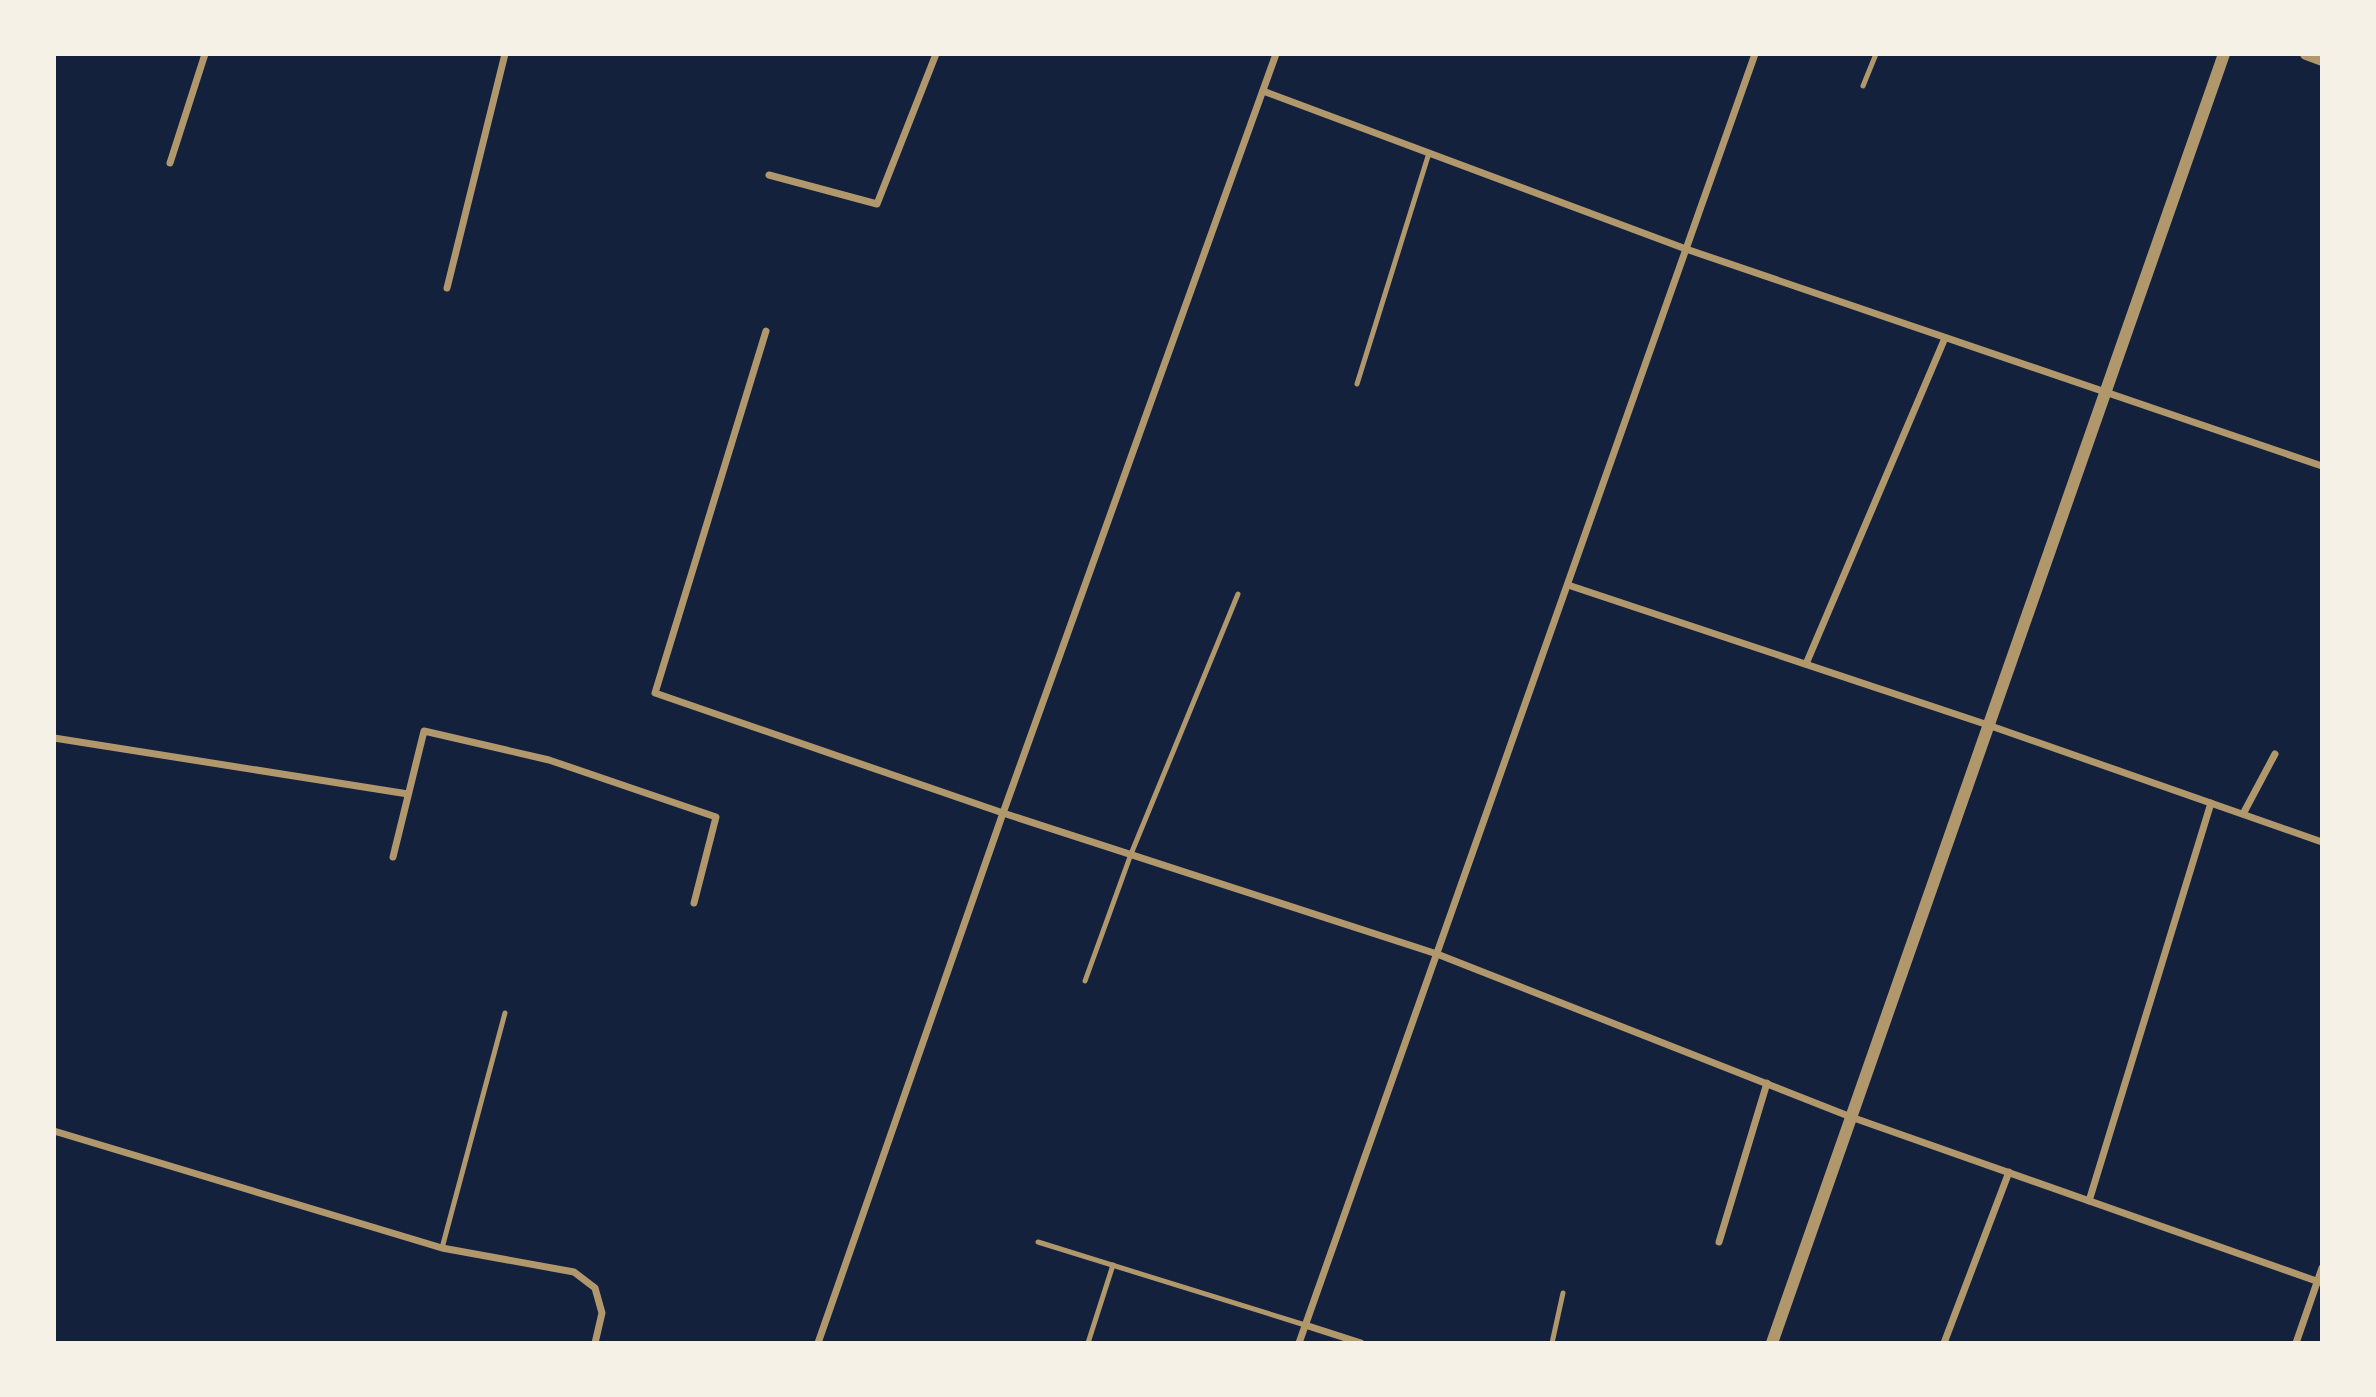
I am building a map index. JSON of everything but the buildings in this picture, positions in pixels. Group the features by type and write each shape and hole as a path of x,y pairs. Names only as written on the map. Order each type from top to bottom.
{"street":[{"path":"170,163 205,54"},
{"path":"447,288 505,54"},
{"path":"769,175 877,204 936,54"},
{"path":"818,1343 1003,813 1276,54"},
{"path":"1299,1343 1755,54"},
{"path":"1772,1343 2224,54"},
{"path":"2306,54 2322,61"},
{"path":"1263,91 1686,249 2322,466"},
{"path":"766,331 655,693 1003,813 1437,954 1852,1116 2319,1282"},
{"path":"1805,664 1945,338"},
{"path":"1567,585 1988,725 2322,842"},
{"path":"393,857 425,731 550,760 716,817 694,903"},
{"path":"54,738 408,794"},
{"path":"2243,814 2275,754"},
{"path":"2089,1201 2211,803"},
{"path":"1719,1242 1767,1083"},
{"path":"54,1131 442,1248 574,1272 595,1288 602,1313 595,1343"},
{"path":"1944,1343 2009,1172"},
{"path":"2296,1343 2322,1268"},
{"path":"1305,1325 1362,1343"}],"lane":[{"path":"1863,86 1876,54"},
{"path":"1357,384 1429,153"},
{"path":"1084,981 1131,854 1238,594"},
{"path":"442,1248 505,1013"},
{"path":"1038,1242 1305,1325"},
{"path":"1088,1343 1113,1265"},
{"path":"1552,1343 1563,1293"}]}
